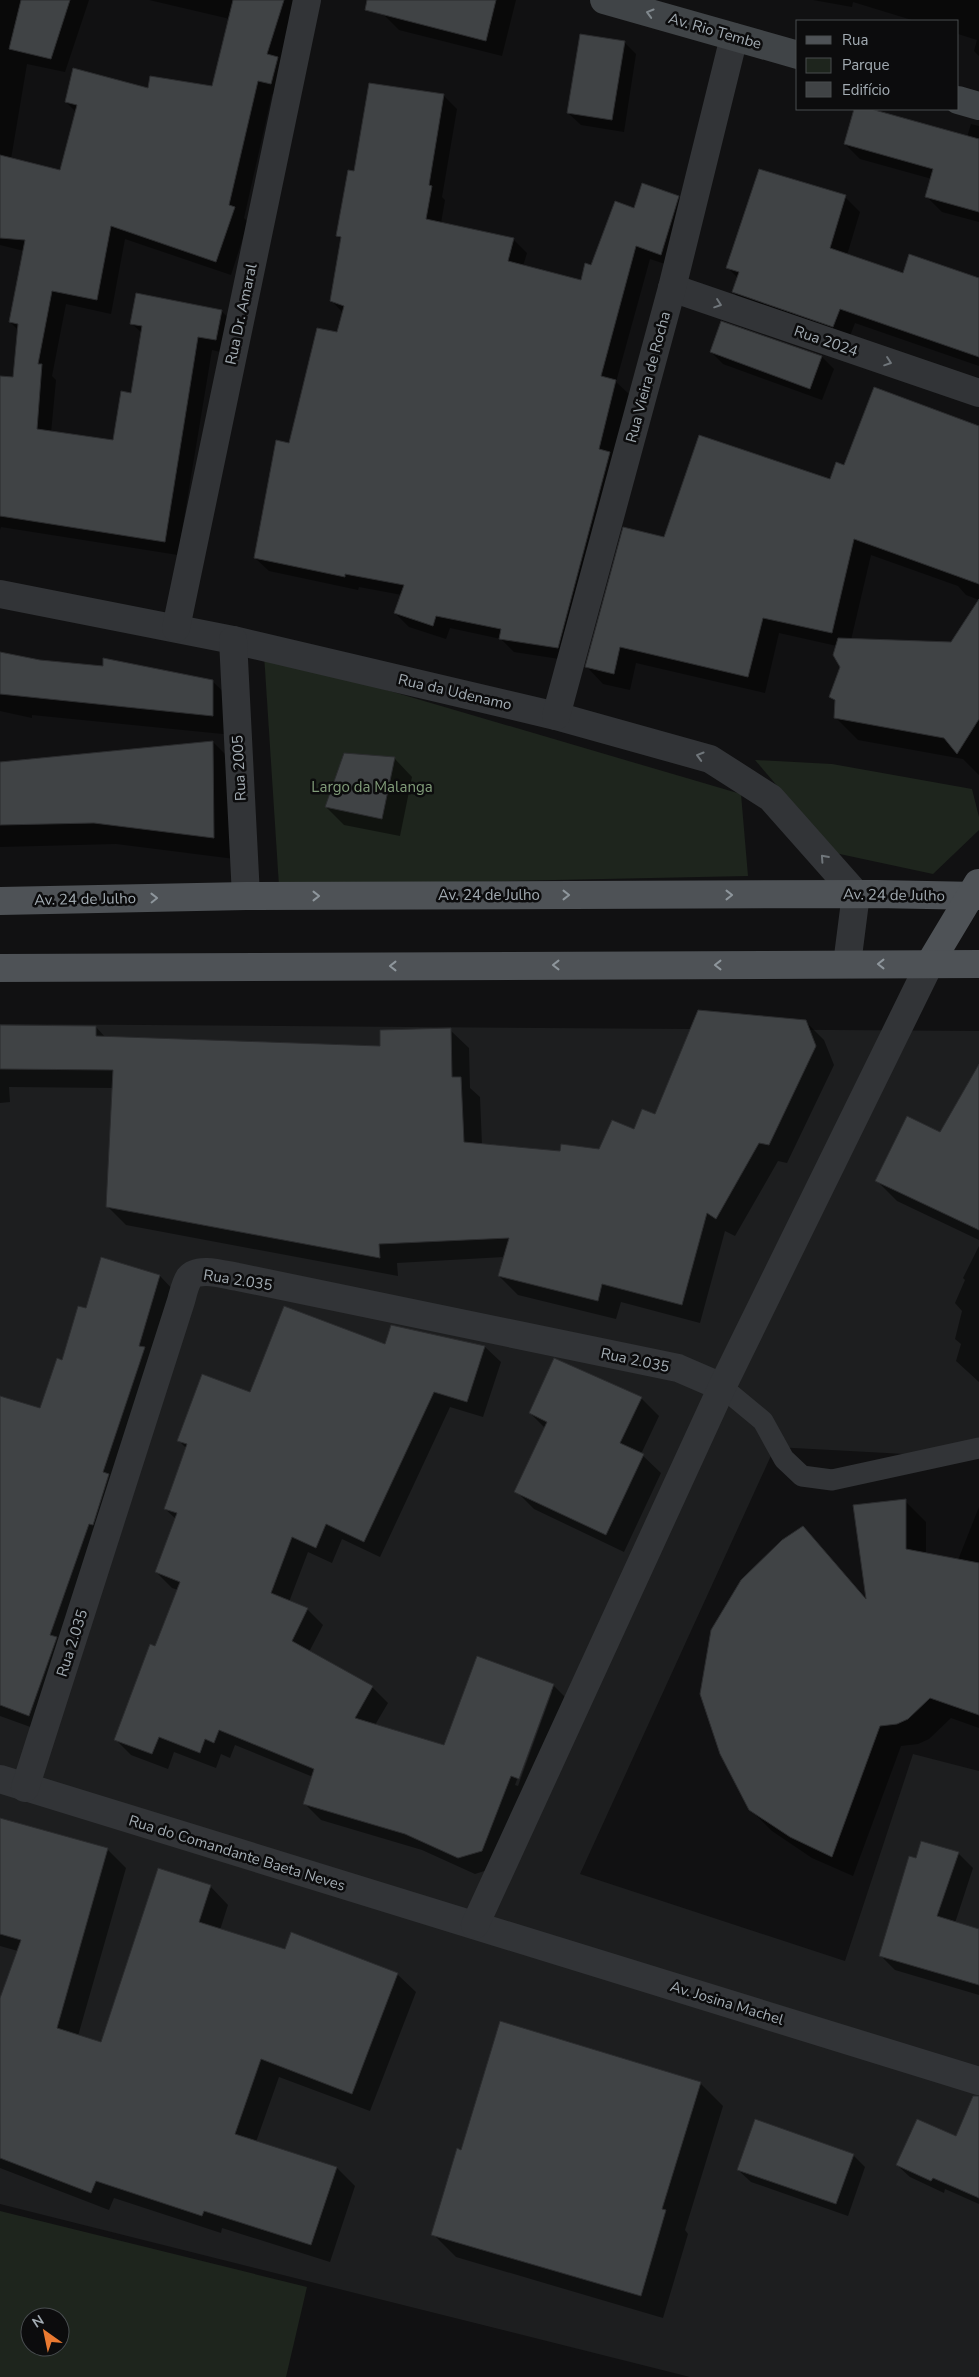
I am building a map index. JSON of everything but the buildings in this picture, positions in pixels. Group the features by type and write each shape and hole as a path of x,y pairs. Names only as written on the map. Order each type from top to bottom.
{"main road":[{"name":"Av. Rio Tembe","path":"604,0 796,54"},
{"path":"959,100 979,106"},
{"path":"930,963 976,891"},
{"name":"Av. 24 de Julho","path":"0,901 246,896 856,894 976,891"},
{"path":"0,968 979,964"}],"street":[{"name":"Rua Dr. Amaral","path":"176,628 307,0"},
{"name":"Rua Vieira de Rocha","path":"556,716 672,288 734,37"},
{"name":"Rua 2024","path":"672,288 979,394"},
{"name":"Rua da Udenamo","path":"0,594 233,640 556,716 710,759 771,798 856,894"},
{"name":"Rua 2005","path":"233,640 246,896"},
{"path":"847,964 856,894"},
{"path":"475,1925 722,1387 930,963"},
{"name":"Rua 2.035","path":"25,1788 188,1279 194,1274 201,1272 238,1277 678,1368 722,1387"},
{"name":"Rua do Comandante Baeta Neves","path":"0,1779 475,1925"},
{"name":"Av. Josina Machel","path":"475,1925 979,2081"}],"lane":[{"path":"722,1387 763,1421 784,1459 802,1476 832,1480 979,1448"}],"shaded area":[{"path":"0,1024 979,1031 979,1458 775,1447 580,1874 845,1961 913,1754 979,1771 979,2377 690,2377 0,2204"}],"green space":[{"name":"Largo da Malanga","path":"264,654 741,794 748,876 279,886"},
{"path":"755,760 832,764 972,789 979,817 979,830 933,874 835,853"},
{"path":"0,2211 307,2287 286,2377 0,2377"}]}
